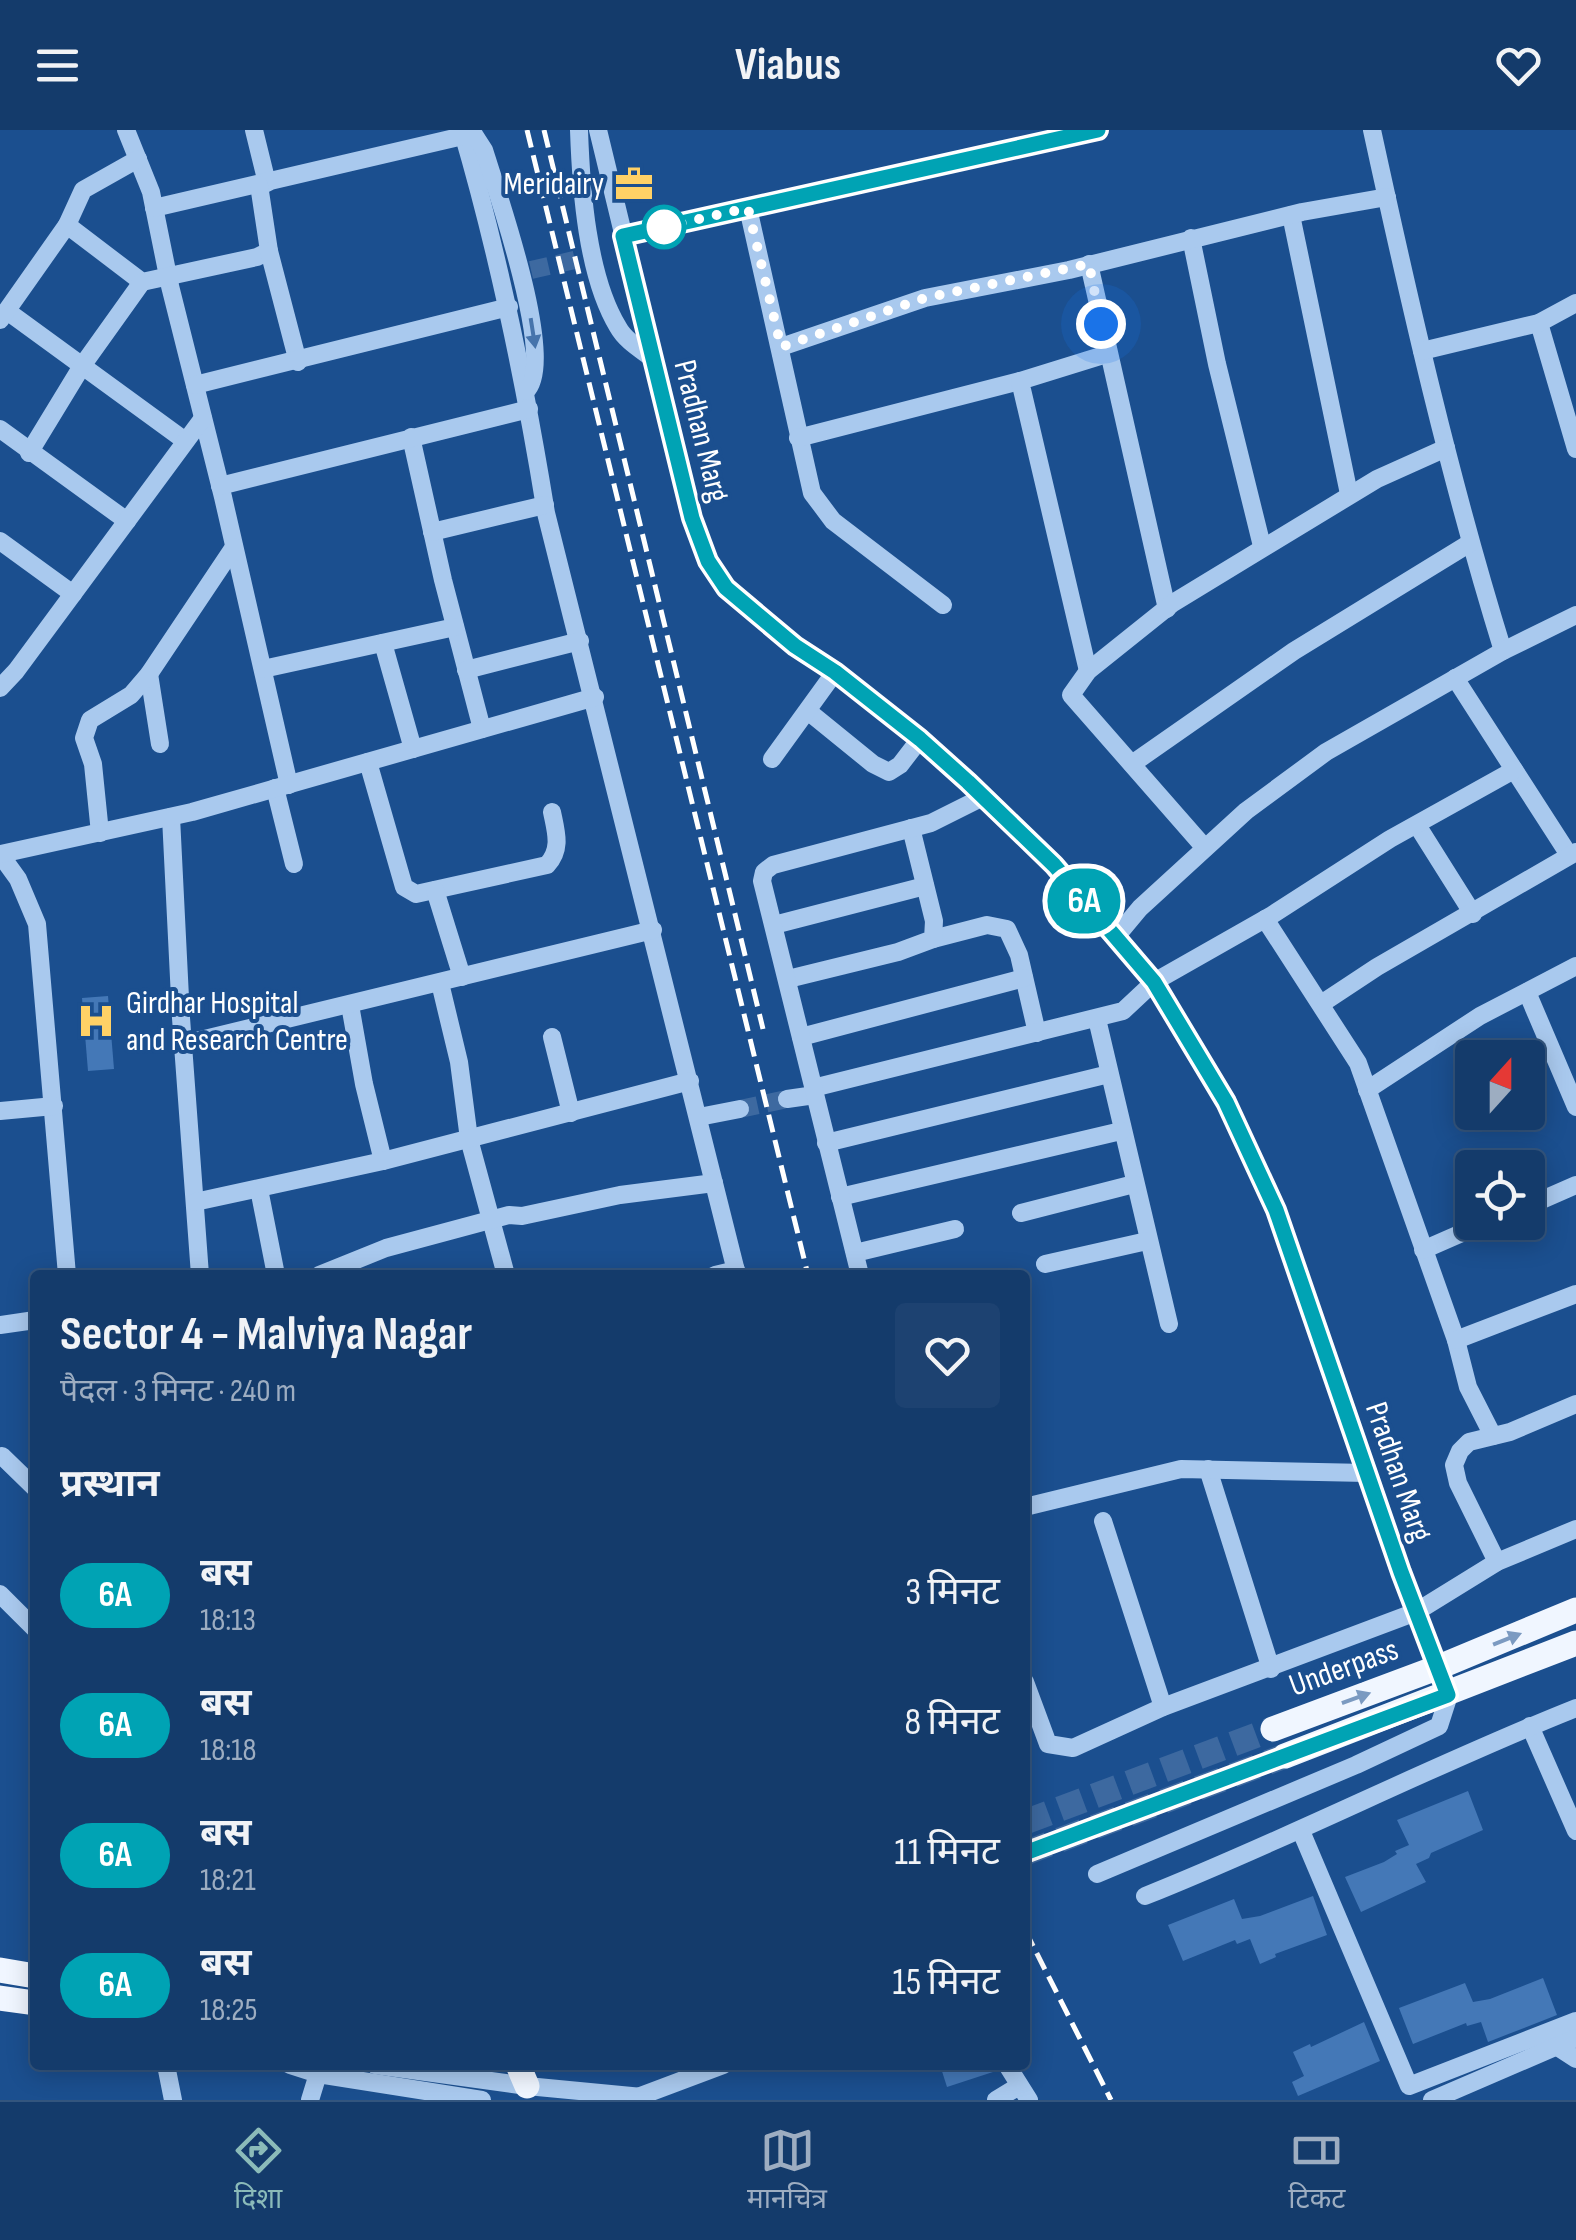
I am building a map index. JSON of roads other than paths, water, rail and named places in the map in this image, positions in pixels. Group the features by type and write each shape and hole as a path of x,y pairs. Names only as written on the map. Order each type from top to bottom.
{"main road":[{"name":"Underpass","path":"1273,1729 1576,1610"},
{"name":"Underpass","path":"1286,1756 1576,1643"},
{"path":"0,1970 30,1975"},
{"path":"0,1998 30,2002"}],"street":[{"path":"126,130 154,208 263,669 294,864"},
{"path":"254,130 269,251 298,362"},
{"path":"580,130 588,257 619,330 652,358"},
{"name":"Pradhan Marg","path":"598,130 692,518 708,561 726,588 795,646 835,672 920,739 982,797 1054,865 1154,982 1226,1102 1276,1210 1448,1695"},
{"path":"623,236 1098,130"},
{"path":"1372,130 1470,543 1504,651"},
{"path":"154,208 463,133 475,136 526,271 535,339 535,377 528,400"},
{"path":"463,133 509,307 545,505 736,1270"},
{"path":"138,159 83,190 67,225 4,316 82,366 184,440"},
{"path":"781,347 925,298 1089,264 1291,214 1387,197"},
{"path":"748,208 812,493 833,521 942,605"},
{"path":"1291,214 1349,494"},
{"path":"67,225 142,282"},
{"path":"1191,238 1216,364 1262,546"},
{"path":"29,453 82,366 142,282 257,258 269,251"},
{"path":"1089,264 1166,609"},
{"path":"1422,351 1539,323 1576,303"},
{"path":"195,386 509,307"},
{"path":"1539,323 1571,415 1576,449"},
{"path":"798,438 1020,381 1108,354"},
{"path":"1020,381 1088,671"},
{"path":"220,486 411,437 528,400"},
{"path":"0,688 203,418"},
{"path":"0,430 126,521"},
{"path":"411,437 482,730"},
{"path":"1205,848 1070,695 1088,671 1166,609 1376,478 1446,448"},
{"path":"432,532 545,505"},
{"path":"0,541 73,594"},
{"path":"1132,764 1294,651 1470,543"},
{"path":"100,832 92,764 84,738 90,720 131,695 234,547"},
{"path":"1116,938 1140,908 1246,811 1326,752 1504,651 1576,615"},
{"path":"263,669 455,627"},
{"path":"466,670 580,641"},
{"path":"384,643 413,749"},
{"path":"772,760 835,672"},
{"path":"148,674 160,744"},
{"path":"1320,1004 1572,854 1455,678"},
{"path":"67,1270 36,924 18,878 0,854 171,817 595,697"},
{"path":"809,712 873,764 890,772 920,739"},
{"path":"368,762 404,888 416,894 547,865 556,856 558,839 552,812"},
{"path":"788,1099 1123,1011 1154,982 1514,770"},
{"path":"859,1270 762,881 764,872 773,866 931,822 982,797"},
{"path":"171,817 200,1270"},
{"path":"1417,824 1472,914"},
{"path":"911,828 934,921 933,940"},
{"path":"774,925 925,886"},
{"path":"435,890 462,978"},
{"path":"1265,919 1358,1063 1456,1340 1468,1387 1493,1436"},
{"path":"788,979 988,925 1007,929 1019,954 1037,1034"},
{"path":"184,1044 652,930"},
{"path":"1368,1090 1480,1016 1576,966"},
{"path":"801,1037 1024,978"},
{"path":"440,983 459,1062 469,1138 505,1270"},
{"path":"1527,992 1576,1107"},
{"path":"350,1005 383,1160"},
{"path":"1098,1018 1121,1131 1169,1324"},
{"path":"552,1037 571,1112"},
{"path":"826,1143 1109,1074"},
{"path":"195,1202 383,1160 690,1082"},
{"path":"0,1110 54,1106"},
{"path":"698,1118 740,1109"},
{"path":"840,1196 1121,1131"},
{"path":"331,1270 386,1248 509,1215 714,1183"},
{"path":"1020,1213 1134,1184"},
{"path":"1545,1199 1576,1185"},
{"path":"258,1189 275,1270"},
{"path":"854,1254 954,1229"},
{"path":"1423,1250 1455,1236"},
{"path":"1045,1264 1147,1240"},
{"path":"1456,1340 1576,1294"},
{"path":"0,1325 30,1321"},
{"path":"1497,1562 1458,1483 1454,1465 1460,1451 1470,1442 1510,1432 1576,1404"},
{"path":"2,1456 30,1483"},
{"path":"1030,1506 1181,1469 1367,1472"},
{"path":"1208,1469 1271,1669"},
{"path":"1103,1521 1163,1707"},
{"path":"1030,1695 1048,1744 1072,1748 1163,1707 1416,1612 1497,1562 1576,1530"},
{"path":"0,1594 30,1624"},
{"path":"1097,1874 1439,1726 1448,1695"},
{"path":"1145,1896 1576,1708"},
{"path":"1530,1726 1575,1827"},
{"path":"1356,1765 1371,1799"},
{"path":"1301,1831 1408,2086 1576,2021"},
{"path":"1435,2100 1576,2038"},
{"path":"1556,2046 1576,2059"},
{"path":"167,2070 173,2100"},
{"path":"306,2070 482,2100"},
{"path":"442,2070 522,2076 637,2099 710,2070"},
{"path":"996,2100 1024,2093 1011,2070"},
{"path":"310,2100 318,2074"}],"tunnel":[{"path":"531,270 583,258"},
{"path":"740,1109 787,1099"},
{"path":"1030,1820 1273,1729"},
{"path":"1030,1851 1285,1756"}],"railway":[{"path":"527,130 807,1270"},
{"path":"544,130 763,1029"},
{"path":"1030,1940 1111,2100"}],"place":[{"name":"Meridairy","path":"634,184"},
{"name":"Girdhar Hospital and Research Centre","path":"96,1021"}]}
